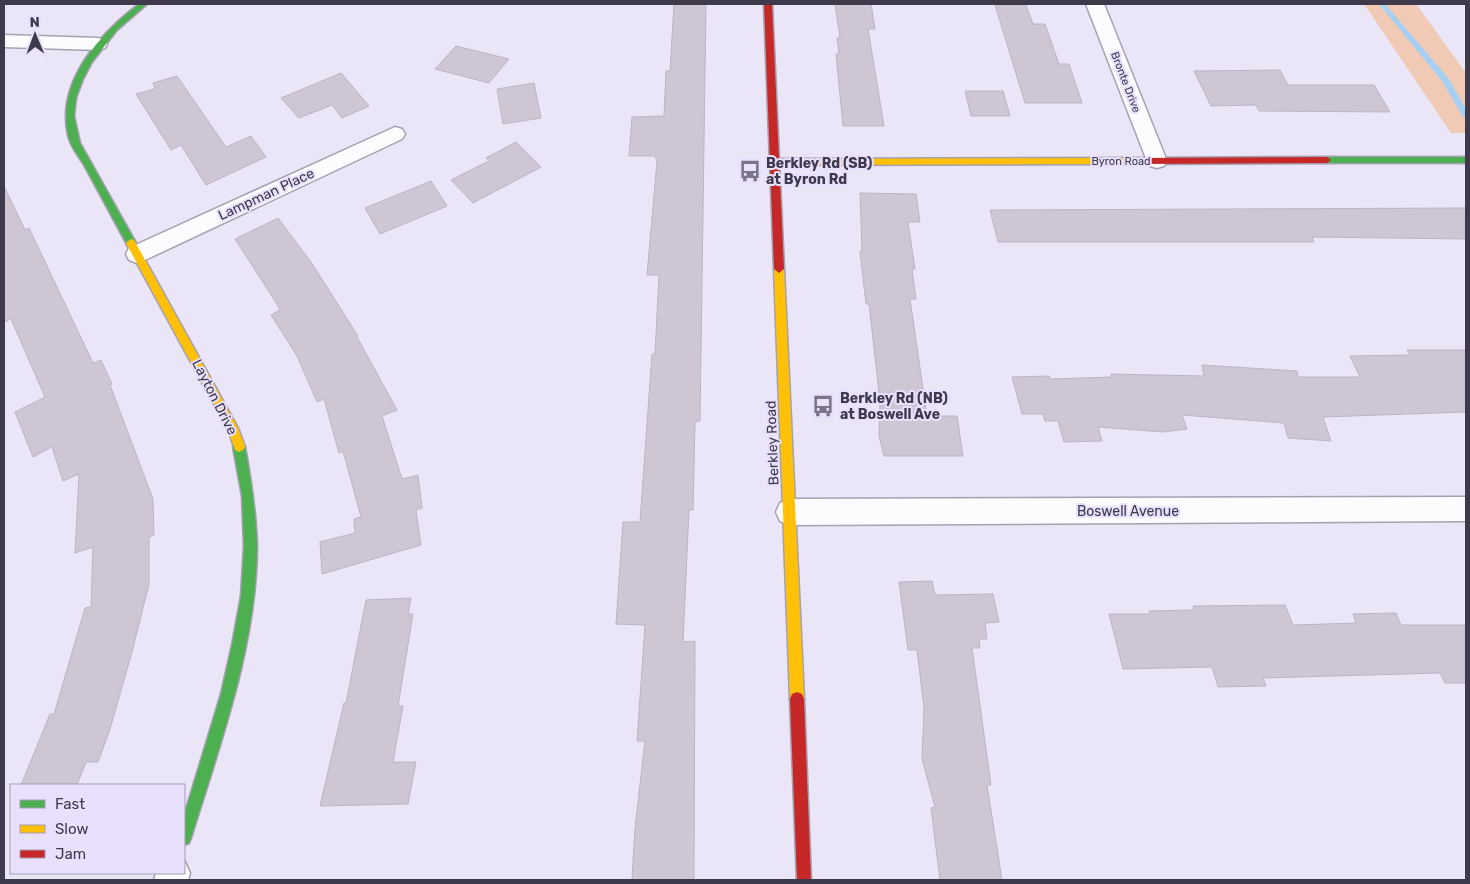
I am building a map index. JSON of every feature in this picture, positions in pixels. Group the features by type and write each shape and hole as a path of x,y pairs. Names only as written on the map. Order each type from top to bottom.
{"street":[{"name":"Layton Drive","path":"143,4 118,23 98,44 82,71 75,88 71,106 72,135 234,431 244,466 250,512 247,606 219,722 185,835"},
{"name":"Berkley Road","path":"768,4 804,880"},
{"name":"Bronte Drive","path":"1095,4 1157,161"},
{"path":"4,41 98,44"},
{"name":"Lampman Place","path":"137,254 395,134"},
{"name":"Byron Road","path":"775,162 1466,160"},
{"name":"Boswell Avenue","path":"790,512 1466,510"}],"shaded area":[{"path":"1364,4 1416,4 1466,73 1466,133 1451,133"}],"building":[{"path":"674,4 706,4 700,421 695,422 693,510 689,510 683,642 695,641 694,880 632,880 635,828 645,741 637,741 645,625 616,624 623,522 640,522 652,354 655,354 659,275 647,275 657,161 655,156 629,156 632,117 664,116 666,71 670,71"},
{"path":"835,4 871,4 875,29 868,29 884,126 843,126 836,54 839,54 837,38 840,38"},
{"path":"995,5 1026,5 1033,24 1045,24 1059,64 1069,64 1082,103 1025,103"},
{"path":"456,46 509,59 489,83 435,69"},
{"path":"1280,70 1288,85 1374,85 1390,112 1259,111 1256,105 1211,106 1194,71"},
{"path":"341,73 369,106 342,118 332,105 299,118 281,98"},
{"path":"177,76 226,147 251,136 266,157 206,185 181,145 171,150 136,94 155,89 153,83"},
{"path":"534,83 541,118 503,124 497,89"},
{"path":"965,91 1003,91 1010,116 971,116"},
{"path":"516,142 541,167 473,203 451,180 489,161 486,158"},
{"path":"431,181 447,206 380,234 365,208"},
{"path":"4,186 25,230 29,228 93,363 101,360 112,384 110,385 153,499 154,535 149,537 149,584 132,652 110,729 98,762 86,762 77,784 21,784 50,714 54,714 85,608 91,607 93,547 75,553 79,474 63,481 52,447 33,457 15,412 45,397 11,319 4,322"},
{"path":"860,193 916,194 920,222 908,222 915,269 912,269 916,299 910,299 927,416 957,416 963,456 884,456 879,436 880,401 869,304 866,304 860,251 862,251"},
{"path":"1466,208 1466,239 1312,237 1314,242 998,242 990,210"},
{"path":"278,218 311,262 358,336 397,410 382,416 402,479 418,475 422,508 416,510 421,545 322,574 320,542 355,533 354,519 361,517 343,451 339,453 324,399 317,402 297,356 271,315 280,310 235,239"},
{"path":"1407,350 1466,350 1466,412 1323,417 1331,441 1288,438 1284,423 1182,415 1187,429 1163,432 1098,427 1102,441 1064,442 1058,421 1045,421 1043,414 1022,414 1012,377 1049,376 1050,379 1112,377 1111,374 1204,376 1202,365 1297,371 1298,377 1360,377 1350,356 1410,355"},
{"path":"932,581 935,595 993,594 999,622 985,623 987,639 979,639 980,648 972,648 991,785 987,785 1002,880 940,880 931,808 935,807 922,759 924,708 917,650 908,650 899,582"},
{"path":"411,598 408,614 413,614 398,706 403,706 393,762 416,762 408,804 320,806 344,703 346,703 366,600"},
{"path":"1285,605 1293,625 1356,623 1353,614 1396,613 1401,625 1466,625 1466,683 1445,683 1440,673 1263,678 1266,686 1218,687 1212,667 1123,669 1109,614 1150,614 1149,611 1194,610 1193,606"}],"waterway":[{"path":"1382,4 1445,80 1466,115"}],"traffic: fast":[{"path":"131,243 75,143 69,116 78,79 88,61 115,29 143,4"},
{"path":"1327,160 1466,160"},
{"path":"185,835 214,743 227,694 239,645 247,596 251,546 248,496 239,447"}],"traffic: slow":[{"path":"775,162 1134,161"},
{"path":"131,243 234,431 239,447"},
{"path":"779,269 797,699"}],"traffic: jam":[{"path":"768,4 779,269"},
{"path":"1134,161 1327,160"},
{"path":"797,699 804,880"}],"place":[{"name":"Berkley Rd (SB) at Byron Rd","path":"750,171"},
{"name":"Berkley Rd (NB) at Boswell Ave","path":"823,406"}]}
